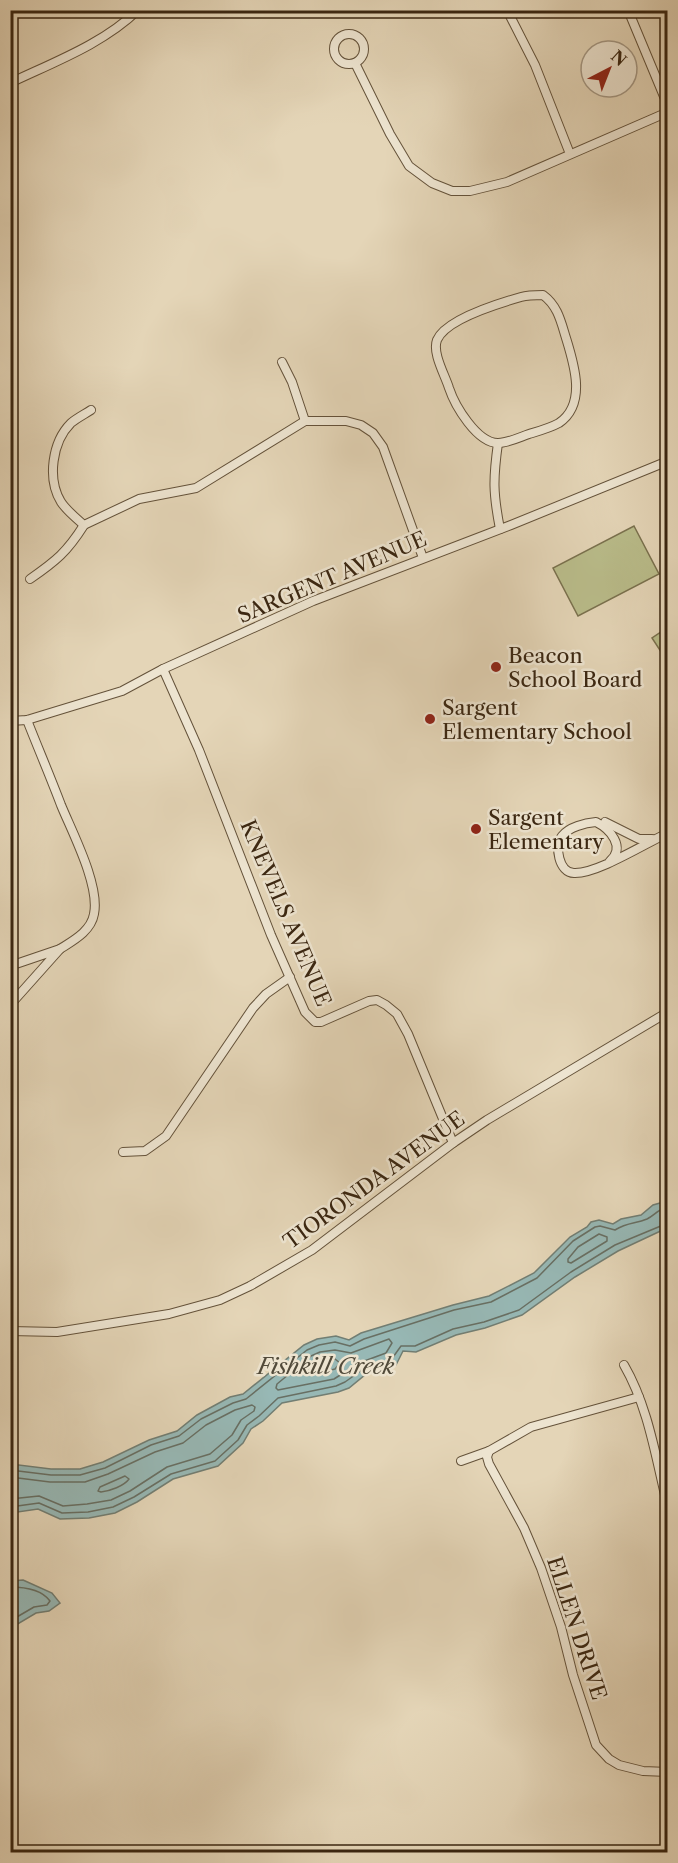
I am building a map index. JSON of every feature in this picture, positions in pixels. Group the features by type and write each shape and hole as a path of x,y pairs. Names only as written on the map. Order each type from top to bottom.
{"main road":[{"path":"661,1852 668,1852"}],"street":[{"path":"10,83 111,33 138,10"},
{"path":"507,10 535,65 570,154"},
{"path":"628,10 668,106"},
{"path":"355,63 390,134 410,165 421,176 442,188 461,192 488,188 668,112"},
{"path":"543,295 557,310 575,366 577,380 574,403 559,423 498,443 479,434 467,421 453,399 436,351 438,339 448,328 464,317 522,296 543,295"},
{"path":"282,362 292,382 305,421"},
{"path":"84,525 61,502 53,475 56,451 62,435 72,422 91,410"},
{"path":"30,579 58,560 84,525 139,499 196,488 305,421 346,421 361,425 374,433 383,447 423,558"},
{"path":"498,443 493,475 493,497 500,529"},
{"name":"SARGENT AVENUE","path":"10,721 27,720 122,691 163,669 313,601 668,461"},
{"name":"KNEVELS AVENUE","path":"163,669 199,750 271,934 305,1012 315,1022 321,1022 369,1001 377,1000 397,1014 408,1034 453,1143"},
{"path":"10,1005 60,949 87,929 94,915 95,905 90,878 82,854 27,720"},
{"path":"656,838 639,839 618,830 607,822 596,822 573,828 563,834 558,846 566,870 572,873 582,872 668,833"},
{"path":"596,822 604,826 615,840 617,848 615,856 610,861"},
{"path":"10,966 60,949"},
{"path":"123,1152 144,1151 166,1136 253,1008 266,994 290,977"},
{"name":"TIORONDA AVENUE","path":"10,1331 57,1332 169,1314 220,1300 250,1286 312,1251 453,1143 487,1120 668,1012"},
{"path":"624,1365 635,1384 663,1469 668,1507"},
{"path":"461,1461 489,1451 531,1427 639,1397"},
{"name":"ELLEN DRIVE","path":"489,1451 487,1458 489,1464 524,1528 541,1568 596,1745 609,1759 619,1765 643,1771 668,1772"}],"green space":[{"path":"634,526 659,574 578,616 553,568"},
{"path":"667,628 667,661 652,638"}],"water":[{"name":"Fishkill Creek","path":"667,1201 667,1228 618,1251 575,1277 522,1315 456,1335 416,1352 403,1351 396,1365 365,1375 349,1388 282,1403 251,1429 243,1443 218,1466 173,1479 115,1513 89,1518 60,1519 38,1509 11,1513 11,1464 51,1469 80,1469 103,1462 149,1440 177,1431 197,1415 230,1397 243,1394 304,1345 317,1339 336,1336 349,1340 361,1333 489,1296 534,1273 570,1237 591,1222 599,1220 613,1224 621,1219 641,1215 653,1205"},
{"path":"23,1580 52,1593 60,1603 49,1611 36,1613 11,1628 11,1581"}],"place":[{"name":"Beacon School Board","path":"496,667"},
{"name":"Sargent Elementary School","path":"430,719"},
{"name":"Sargent Elementary","path":"476,829"}]}
